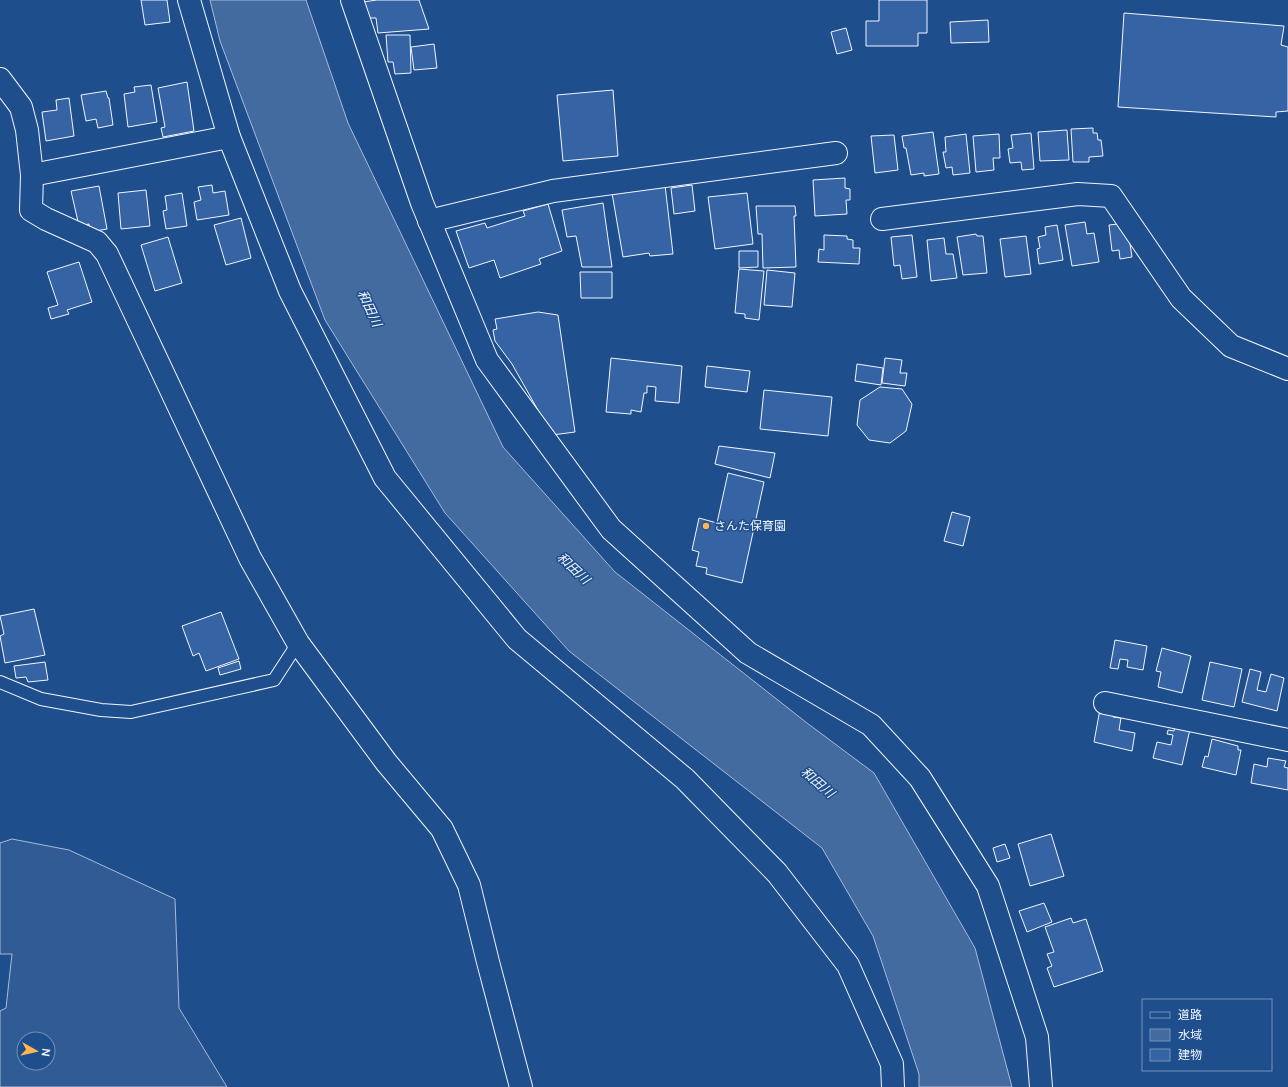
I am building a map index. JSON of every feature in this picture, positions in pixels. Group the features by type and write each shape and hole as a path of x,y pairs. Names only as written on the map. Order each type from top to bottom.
{"street":[{"path":"189,0 229,137 290,291 385,478 517,639 685,779 777,873 848,965 892,1064 894,1087"},
{"path":"352,0 429,221 486,360 611,529 748,653 871,725 920,778 988,886 1037,1037 1041,1087"},
{"path":"0,79 21,107 27,130 32,175 31,210 46,219 97,242 107,254 250,558 298,643 386,762 442,829 469,885 521,1087"},
{"path":"32,175 229,137"},
{"path":"429,221 553,192 836,153"},
{"path":"882,219 1078,194 1111,196 1181,298 1231,346 1288,369"},
{"path":"1105,703 1288,740"}],"lane":[{"path":"0,682 41,699 101,710 131,712 274,680 298,643"}],"shaded area":[{"path":"12,839 69,850 175,899 179,1008 227,1087 0,1087 0,1011 6,1008 12,954 0,954 0,843"}],"water":[{"name":"和田川","path":"210,0 306,0 348,123 503,447 615,572 807,723 874,773 975,948 1012,1087 919,1087 919,1074 873,936 822,848 569,651 445,513 325,320 220,41"}],"building":[{"path":"141,0 167,0 170,22 145,25"},
{"path":"377,0 419,0 429,29 378,33 376,18 369,18 363,2"},
{"path":"879,0 927,0 927,33 918,33 918,46 866,46 866,21 879,21"},
{"path":"1124,13 1284,26 1281,45 1288,47 1288,111 1276,112 1276,117 1118,107"},
{"path":"988,20 989,42 951,43 950,22"},
{"path":"846,28 852,50 837,54 831,32"},
{"path":"386,35 410,35 411,73 395,74 393,62 388,62"},
{"path":"434,44 437,68 414,70 411,47"},
{"path":"187,82 194,131 163,137 161,128 165,127 158,88"},
{"path":"151,85 157,122 128,127 124,94 135,92 134,87"},
{"path":"613,90 618,156 563,161 557,95"},
{"path":"106,91 109,98 113,125 98,128 96,119 86,121 81,95"},
{"path":"69,98 74,136 46,141 42,112 57,110 56,100"},
{"path":"1093,128 1093,133 1097,133 1098,140 1101,140 1103,156 1089,157 1089,162 1073,162 1071,129"},
{"path":"1067,130 1069,160 1040,161 1038,132"},
{"path":"933,132 939,174 924,176 924,173 911,175 902,136"},
{"path":"1031,133 1034,169 1022,170 1021,162 1010,163 1008,149 1013,148 1011,135"},
{"path":"966,134 970,173 953,175 952,167 946,168 943,152 946,152 945,137"},
{"path":"999,134 1000,158 993,158 994,170 976,172 973,136"},
{"path":"894,135 898,170 875,173 871,136"},
{"path":"845,178 845,188 850,189 850,200 846,200 847,214 815,216 813,180"},
{"path":"212,185 213,193 225,191 229,215 197,220 194,202 201,200 198,187"},
{"path":"665,185 673,254 650,256 649,253 623,257 612,193"},
{"path":"692,185 695,211 674,214 671,188"},
{"path":"99,186 107,229 90,232 89,224 79,226 71,191"},
{"path":"146,190 150,226 121,229 118,193"},
{"path":"182,193 187,226 166,229 163,211 167,210 165,196"},
{"path":"747,193 753,244 715,249 708,197"},
{"path":"603,203 612,267 582,267 576,236 567,237 562,210"},
{"path":"548,204 562,251 539,259 541,264 500,278 494,260 469,268 456,231 485,223 487,228 525,216 523,211"},
{"path":"756,206 795,206 796,267 763,268 762,234 758,234"},
{"path":"241,218 251,258 226,265 214,225"},
{"path":"1085,222 1087,234 1094,233 1099,262 1072,266 1065,225"},
{"path":"1127,223 1132,257 1120,259 1119,250 1112,251 1109,225"},
{"path":"1057,225 1063,260 1039,264 1037,249 1040,248 1038,237 1046,235 1045,227"},
{"path":"976,234 977,236 983,236 987,273 963,275 957,237"},
{"path":"824,235 847,236 847,239 853,240 853,248 860,248 859,264 818,262 819,249 824,250"},
{"path":"912,235 917,277 902,279 900,265 894,266 891,237"},
{"path":"1026,236 1031,274 1005,277 1000,239"},
{"path":"168,237 182,283 155,291 141,245"},
{"path":"944,238 946,254 953,254 957,278 931,281 927,240"},
{"path":"739,251 758,251 758,267 739,268"},
{"path":"79,262 92,302 67,310 69,314 51,319 48,308 58,305 47,272"},
{"path":"739,269 764,271 759,320 745,318 745,314 735,313"},
{"path":"767,270 795,273 792,307 764,305"},
{"path":"580,272 612,272 612,298 581,298"},
{"path":"538,312 558,315 575,432 552,435 512,364 495,341 493,330 497,329 495,319"},
{"path":"611,358 682,366 679,403 655,401 656,387 647,386 647,393 644,393 641,412 631,410 631,414 606,412"},
{"path":"885,358 902,360 900,373 907,373 905,386 882,383"},
{"path":"857,364 883,368 881,385 855,381"},
{"path":"707,366 750,371 747,392 705,387"},
{"path":"880,387 902,389 912,404 906,431 890,443 869,440 857,425 860,400"},
{"path":"764,390 832,397 828,436 760,429"},
{"path":"719,446 775,453 770,478 715,464"},
{"path":"728,473 764,482 742,583 706,574 707,568 696,566 699,552 692,550 699,518 717,523"},
{"path":"952,512 970,517 963,546 944,541"},
{"path":"34,609 45,655 5,663 0,636 4,634 0,616"},
{"path":"221,612 239,659 206,671 199,653 193,656 182,626"},
{"path":"1115,640 1147,646 1143,670 1127,667 1128,660 1120,659 1118,669 1110,668"},
{"path":"1162,648 1191,656 1182,693 1158,687 1161,672 1156,671"},
{"path":"239,661 241,669 220,675 218,668"},
{"path":"45,662 48,680 28,682 26,677 16,678 14,666"},
{"path":"1210,662 1242,669 1234,707 1202,700"},
{"path":"1250,669 1261,672 1257,690 1266,692 1271,674 1284,678 1277,711 1242,702"},
{"path":"1100,709 1115,712 1113,717 1121,718 1119,730 1135,733 1132,751 1094,742"},
{"path":"1175,726 1190,729 1182,765 1153,758 1157,742 1171,745 1173,735 1167,734 1168,730 1174,731"},
{"path":"1212,739 1238,746 1238,750 1241,750 1236,775 1202,767 1205,756 1208,757"},
{"path":"1268,758 1286,761 1284,767 1288,768 1288,790 1251,783 1254,764 1267,767"},
{"path":"1051,834 1064,876 1030,886 1018,844"},
{"path":"1005,844 1010,858 997,862 993,848"},
{"path":"1044,903 1052,922 1027,932 1019,911"},
{"path":"1071,918 1073,923 1086,919 1103,971 1054,987 1047,968 1052,966 1047,954 1054,952 1045,927"}],"place":[{"name":"さんた保育園","path":"706,526"}]}
